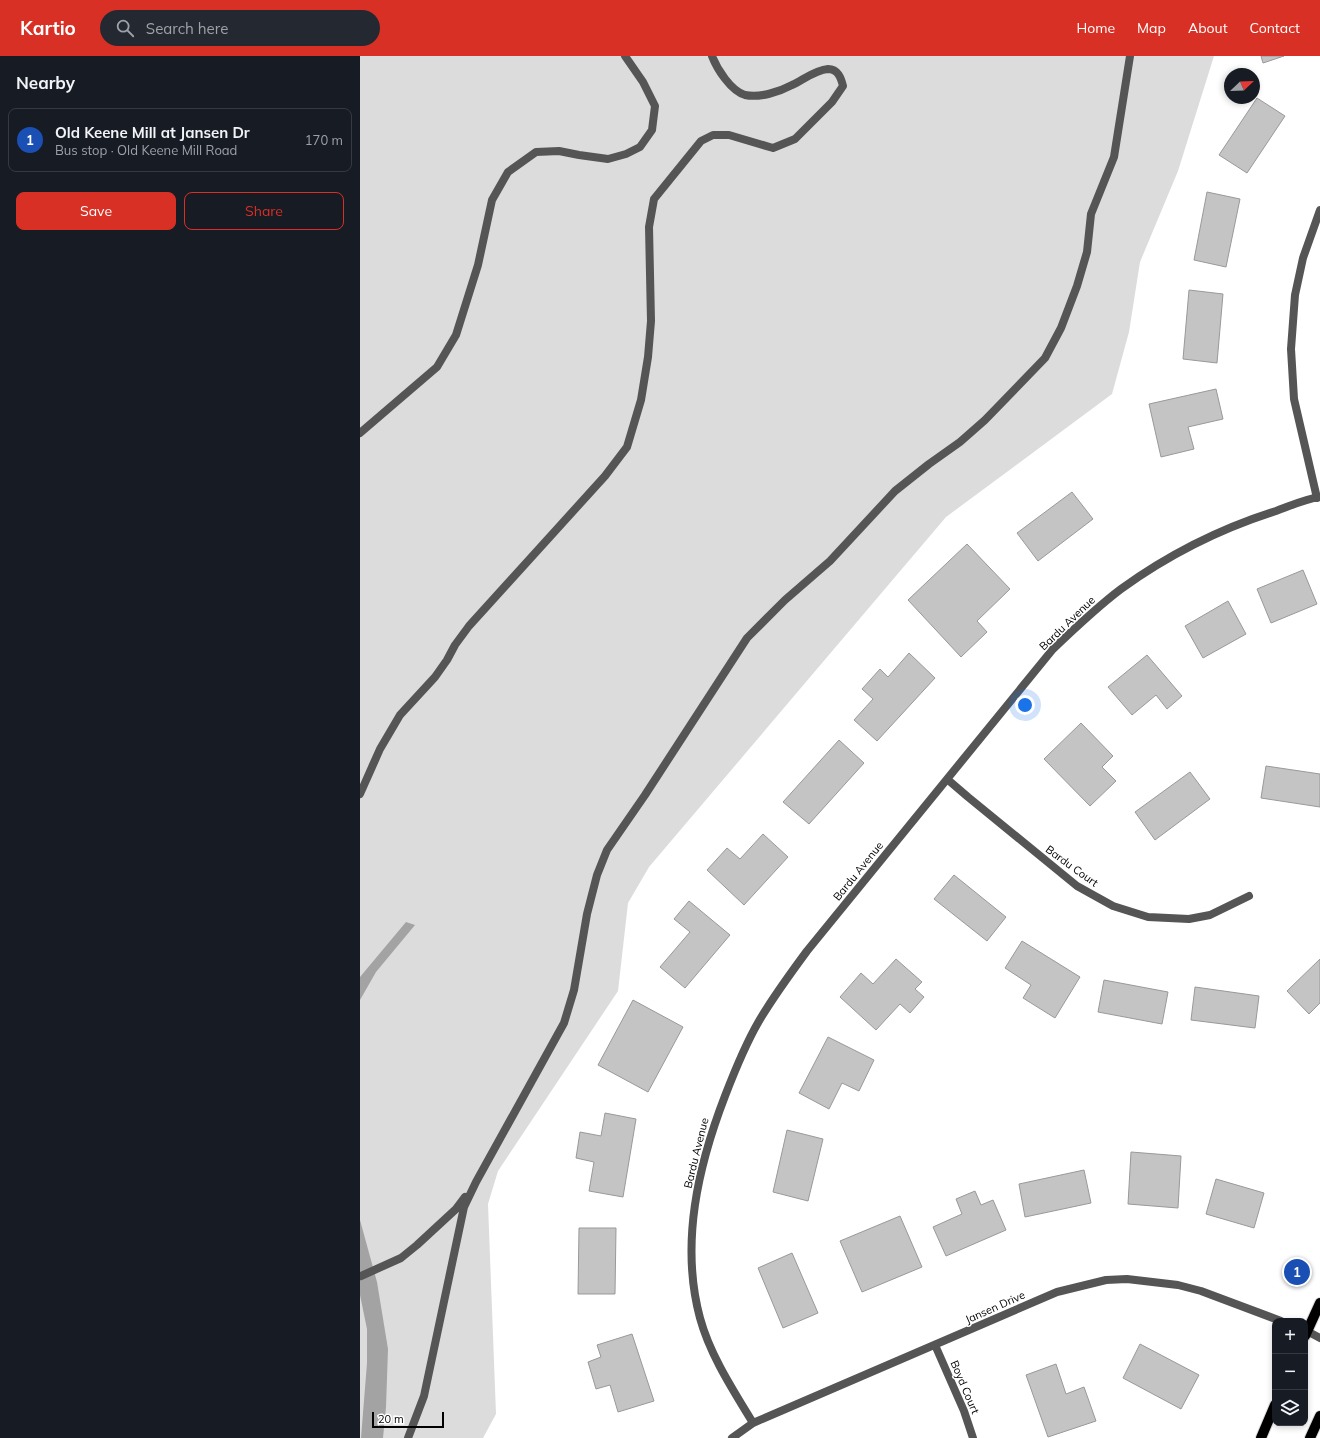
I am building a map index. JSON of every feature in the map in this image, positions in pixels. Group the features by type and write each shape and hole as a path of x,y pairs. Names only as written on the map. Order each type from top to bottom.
{"main road":[{"path":"1308,1328 1320,1302"},
{"path":"1261,1438 1272,1412"},
{"path":"1310,1438 1320,1416"}],"street":[{"path":"360,433 438,367 456,334 478,265 492,200 508,172 536,152 559,151 608,159 626,154 640,147 652,130 655,106 643,82 625,56"},
{"path":"360,794 380,749 400,715 434,677 469,626 605,476 627,447 641,400 648,357 651,321 648,227 654,199 701,141 713,135 729,135 773,148 795,139 832,102 843,86 841,77 836,72 829,69 815,73 790,86 772,93 758,95 744,94 727,83 715,64 712,56"},
{"path":"408,1438 424,1396 464,1207 476,1182 564,1023 574,990 587,914 597,875 607,850 645,795 747,638 785,600 830,561 895,491 960,442 985,420 1045,358 1061,328 1077,286 1087,252 1091,214 1114,157 1130,56"},
{"path":"1318,497 1294,399 1291,349 1295,295 1303,258 1320,210"},
{"name":"Bardu Avenue","path":"753,1423 712,1350 700,1318 693,1281 691,1254 695,1207 701,1171 713,1127 740,1058 759,1021 779,989 807,952 947,779 1053,649 1086,617 1122,588 1173,556 1227,529 1318,497"},
{"name":"Bardu Court","path":"947,779 1077,886 1113,906 1148,917 1189,919 1210,915 1249,896"},
{"path":"364,1274 401,1258 417,1245 456,1209 476,1182"},
{"name":"Jansen Drive","path":"732,1438 753,1423 1057,1292 1106,1280 1128,1279 1178,1285 1200,1291 1273,1318"},
{"path":"1308,1333 1320,1338"},
{"name":"Boyd Court","path":"935,1345 964,1411 973,1438"}],"shaded area":[{"path":"360,56 1214,56 1178,171 1140,262 1129,332 1112,394 946,517 649,867 628,903 618,991 498,1171 488,1204 496,1414 483,1438 360,1438"},
{"path":"406,922 415,925 376,972 360,1000 360,977"},
{"path":"360,1220 377,1282 388,1349 386,1407 383,1438 361,1438 367,1363 367,1329 360,1295"}],"building":[{"path":"1261,56 1284,56 1263,63"},
{"path":"1260,100 1285,116 1247,173 1219,155 1253,104 1260,104"},
{"path":"1207,192 1240,199 1226,267 1194,260"},
{"path":"1189,290 1223,294 1217,363 1183,359"},
{"path":"1216,389 1223,419 1188,427 1194,449 1161,457 1149,404"},
{"path":"1072,492 1093,519 1038,561 1017,533"},
{"path":"967,544 1010,589 977,621 987,632 961,657 908,600"},
{"path":"1303,570 1317,604 1271,623 1257,589"},
{"path":"1228,601 1246,634 1203,658 1185,626"},
{"path":"909,653 935,678 877,741 854,720 873,699 862,689 880,669 888,677"},
{"path":"1147,655 1182,696 1167,709 1156,695 1132,715 1108,687"},
{"path":"1081,723 1113,756 1102,767 1116,781 1090,806 1044,759"},
{"path":"839,740 864,763 809,824 783,802"},
{"path":"1266,766 1320,774 1320,807 1261,798"},
{"path":"1190,772 1210,799 1155,840 1135,812"},
{"path":"763,834 788,857 744,905 707,870 727,848 740,859"},
{"path":"954,875 1006,917 987,941 934,899"},
{"path":"689,901 730,935 685,988 660,967 690,932 674,919"},
{"path":"1022,941 1080,977 1055,1018 1023,998 1031,985 1005,968"},
{"path":"896,959 922,982 915,989 924,997 910,1013 900,1004 876,1030 840,997 861,973 873,984"},
{"path":"1320,959 1320,1003 1309,1014 1287,991"},
{"path":"1104,980 1168,992 1162,1024 1098,1012"},
{"path":"1195,987 1259,996 1255,1028 1191,1020"},
{"path":"633,1000 683,1027 648,1092 598,1065"},
{"path":"828,1037 874,1060 859,1091 842,1083 829,1109 799,1093"},
{"path":"605,1113 636,1119 623,1197 589,1191 594,1162 576,1158 580,1132 601,1136"},
{"path":"787,1130 823,1139 808,1201 773,1192"},
{"path":"1131,1152 1181,1156 1178,1208 1128,1204"},
{"path":"1084,1170 1091,1203 1025,1217 1019,1184"},
{"path":"1216,1179 1264,1193 1254,1228 1206,1214"},
{"path":"975,1191 981,1205 993,1200 1006,1230 946,1256 933,1227 962,1214 956,1199"},
{"path":"900,1216 922,1267 862,1292 840,1241"},
{"path":"579,1228 616,1228 615,1294 578,1294"},
{"path":"792,1253 818,1313 783,1328 758,1268"},
{"path":"632,1334 654,1401 618,1412 610,1385 596,1389 588,1362 601,1357 597,1345"},
{"path":"1140,1344 1199,1375 1181,1409 1123,1378"},
{"path":"1056,1364 1066,1394 1084,1387 1096,1421 1048,1437 1026,1375"}],"place":[{"name":"Old Keene Mill at Jansen Dr","path":"1297,1272"}]}
